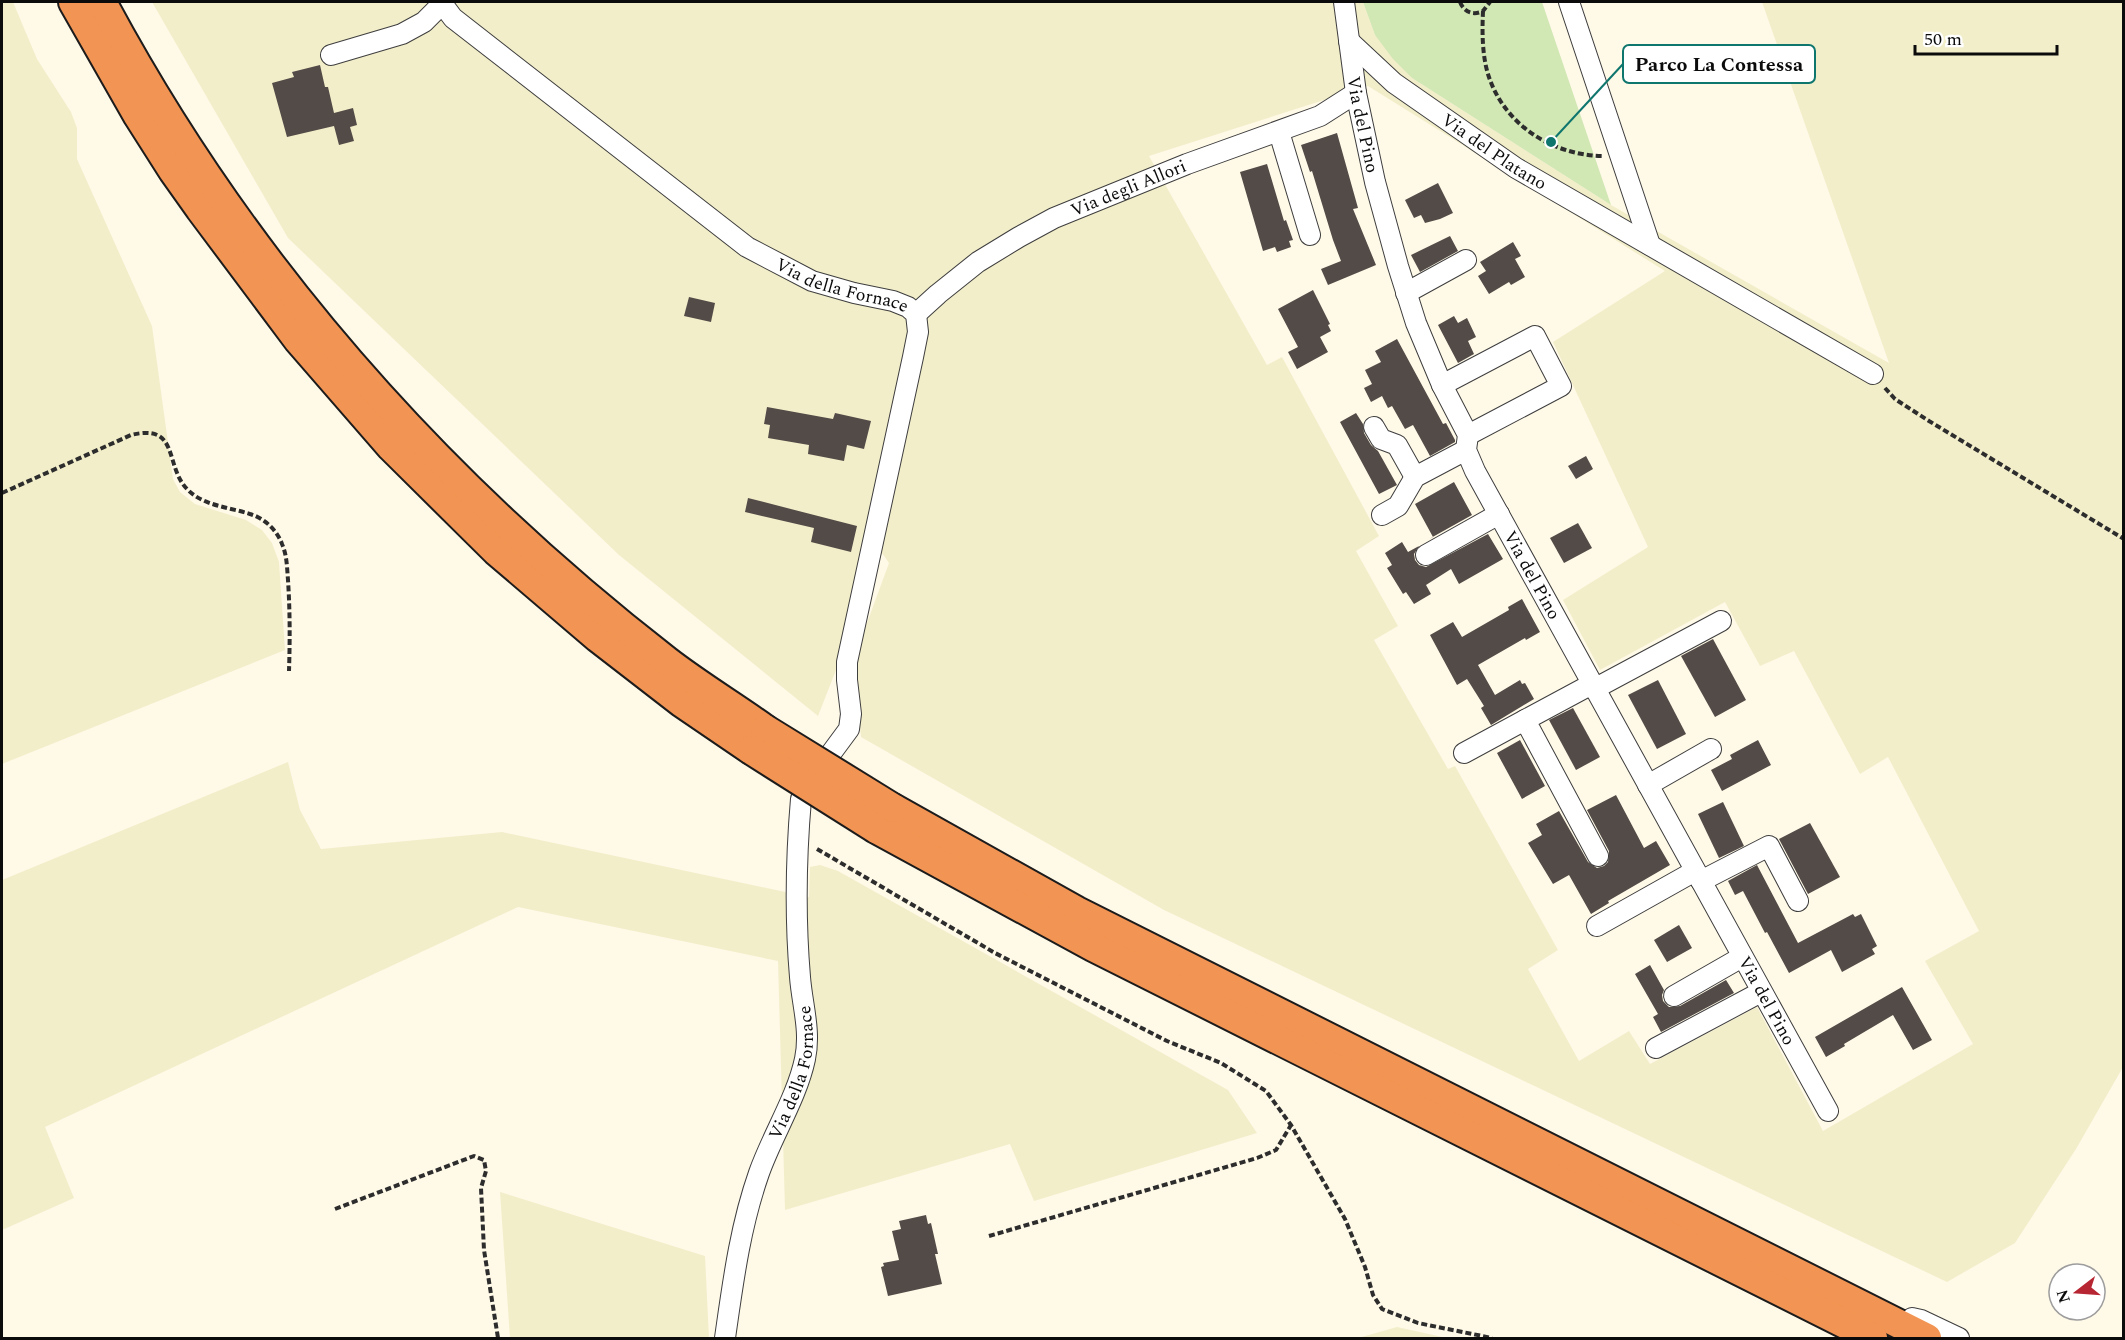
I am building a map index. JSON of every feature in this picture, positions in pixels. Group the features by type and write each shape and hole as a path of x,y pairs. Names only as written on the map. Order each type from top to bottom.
{"highway":[{"path":"73,2 138,116 193,200 298,340 391,447 496,551 591,632 682,703 758,740 1093,947 1873,1338"},
{"path":"102,2 137,66 189,152 256,247 351,365 480,501 544,559 669,662 758,740"},
{"path":"885,818 1077,911 1927,1338"}],"street":[{"name":"Via del Pino","path":"1344,2 1356,93 1375,182 1416,323 1467,442 1475,471 1828,1111"},
{"path":"1569,2 1650,245"},
{"path":"331,55 402,34 424,22 442,3"},
{"name":"Via della Fornace","path":"442,3 453,18 747,247 812,280 854,293 893,300 909,307 916,314 918,332 914,357 847,662 847,689 851,714 849,729 832,752"},
{"name":"Via del Platano","path":"1349,40 1394,83 1516,168 1872,374"},
{"name":"Via degli Allori","path":"916,314 978,262 1054,218 1187,164 1320,116 1356,93"},
{"path":"1279,132 1310,235"},
{"path":"1406,292 1466,260"},
{"path":"1382,515 1398,506 1415,477 1467,442 1561,386 1535,336 1442,386"},
{"path":"1374,427 1381,439 1397,445 1415,477"},
{"path":"1426,555 1499,514"},
{"path":"1464,753 1721,621"},
{"path":"1525,720 1598,856"},
{"path":"1648,785 1711,749"},
{"name":"Via della Fornace","path":"725,1338 738,1248 747,1212 769,1147 792,1096 805,1059 807,1041 800,977 798,839 801,799"},
{"path":"1597,926 1698,876 1769,846 1798,901"},
{"path":"1674,996 1742,957"},
{"path":"1656,1048 1761,992"},
{"path":"1864,1307 1921,1320 1959,1338"}],"path":[{"path":"1460,2 1469,13 1484,11"},
{"path":"1490,2 1484,11 1485,64 1495,92 1511,115 1537,138 1555,147 1596,156 1620,157"},
{"path":"1872,374 1903,405 2124,539"},
{"path":"2,493 131,435 146,431 159,434 168,445 182,483 196,497 208,503 253,515 271,526 282,542 286,560 291,619 289,671"},
{"path":"798,839 995,953 1167,1041 1221,1063 1266,1091 1291,1125 1345,1219 1365,1267 1373,1295 1382,1309 1418,1323 1492,1338"},
{"path":"989,1236 1257,1158 1276,1150 1291,1125"},
{"path":"335,1209 474,1156 484,1160 486,1171 481,1188 484,1250 498,1338"}],"shaded area":[{"path":"2,2 13,2 37,59 71,112 77,128 77,159 152,326 173,479 180,492 195,504 246,520 262,530 272,543 279,562 285,650 2,764"},
{"path":"152,2 1363,2 1375,35 1412,78 1611,205 1889,363 1762,2 2123,2 2123,1067 2076,1149 2015,1243 1947,1282 1164,910 861,737 853,661 889,563 882,553 818,716 619,555 288,238","holes":["1368,86 1665,271 1553,342 1648,547 1563,600 1600,670 1725,602 1760,666 1794,651 1860,774 1888,757 1979,931 1925,961 1973,1044 1823,1131 1757,1007 1650,1064 1629,1031 1579,1061 1528,969 1558,950 1455,766 1448,769 1374,640 1398,626 1356,551 1379,536 1282,357 1267,365 1149,156"]},
{"path":"288,762 300,810 321,849 502,832 809,897 810,867 820,865 838,871 1228,1090 1257,1133 1034,1201 1010,1144 785,1210 778,961 518,907 45,1127 74,1198 2,1230 2,880"},
{"path":"500,1192 705,1256 709,1338 510,1338"},
{"path":"1397,1327 1447,1338 1358,1338"}],"green space":[{"path":"1363,2 1542,2 1611,205 1412,78 1393,59 1375,35"}],"building":[{"path":"320,65 334,113 353,108 357,125 350,127 354,141 339,145 334,126 287,137 272,83 294,77 292,72"},
{"path":"1337,133 1358,208 1353,209 1376,265 1328,285 1321,269 1341,261 1312,171 1310,172 1301,145"},
{"path":"1267,164 1284,221 1286,220 1293,240 1289,241 1291,247 1277,252 1275,247 1263,251 1240,172"},
{"path":"1438,183 1453,213 1425,223 1421,215 1414,218 1405,200"},
{"path":"1450,236 1458,251 1420,272 1411,255"},
{"path":"1513,242 1521,256 1515,259 1525,277 1511,285 1509,282 1489,294 1478,276 1486,271 1480,262"},
{"path":"1313,290 1330,324 1328,325 1331,331 1320,337 1328,352 1297,369 1288,352 1298,347 1278,309"},
{"path":"689,297 715,303 711,322 684,316"},
{"path":"1454,316 1458,323 1467,318 1476,337 1468,341 1474,354 1458,363 1438,325"},
{"path":"1397,339 1443,424 1446,423 1455,440 1430,456 1413,425 1405,429 1392,406 1388,408 1382,396 1371,402 1364,388 1372,384 1365,370 1381,362 1375,351"},
{"path":"767,407 833,419 835,413 871,421 864,449 847,445 844,461 808,454 809,445 768,438 770,425 764,424"},
{"path":"1356,413 1363,424 1364,433 1371,445 1378,451 1397,485 1379,494 1340,422"},
{"path":"1586,456 1593,469 1576,479 1568,466"},
{"path":"1454,482 1472,515 1433,537 1415,504"},
{"path":"748,498 857,526 851,552 811,542 814,528 745,512"},
{"path":"1578,523 1592,548 1564,563 1550,538"},
{"path":"1488,534 1503,559 1459,584 1451,569 1426,585 1431,594 1414,604 1406,592 1403,594 1387,568 1392,565 1385,553 1402,542 1408,552 1419,546 1414,554 1415,560 1419,565 1426,567"},
{"path":"1522,599 1540,632 1478,665 1495,695 1520,680 1522,684 1525,683 1534,699 1491,725 1481,708 1484,706 1467,679 1457,685 1430,635 1453,622 1462,637 1509,610 1508,607"},
{"path":"1713,639 1746,700 1715,717 1681,656"},
{"path":"1658,680 1686,734 1657,749 1628,695"},
{"path":"1573,708 1600,757 1576,770 1549,720"},
{"path":"1520,740 1545,786 1522,799 1497,753"},
{"path":"1758,740 1771,765 1722,791 1711,770 1732,759 1730,755"},
{"path":"1616,795 1644,848 1656,841 1670,865 1608,901 1609,903 1591,914 1569,875 1553,884 1528,843 1542,835 1536,824 1559,811 1588,862 1597,868 1604,866 1608,862 1609,851 1587,810"},
{"path":"1723,802 1744,846 1719,858 1698,814"},
{"path":"1810,823 1840,877 1808,894 1779,839"},
{"path":"1757,865 1798,943 1853,914 1855,917 1861,914 1877,946 1872,949 1875,954 1842,972 1831,950 1789,973 1743,891 1735,895 1728,881"},
{"path":"1679,925 1692,948 1667,962 1654,940"},
{"path":"1650,965 1664,990 1663,1001 1669,1007 1680,1006 1726,980 1734,993 1661,1032 1653,1017 1658,1014 1635,974"},
{"path":"1902,987 1932,1040 1913,1050 1893,1015 1826,1057 1815,1037"},
{"path":"926,1215 928,1224 931,1223 942,1284 888,1296 881,1267 884,1266 883,1263 899,1260 892,1231 901,1229 899,1221"}],"place":[{"name":"Parco La Contessa","path":"1551,142"}]}
